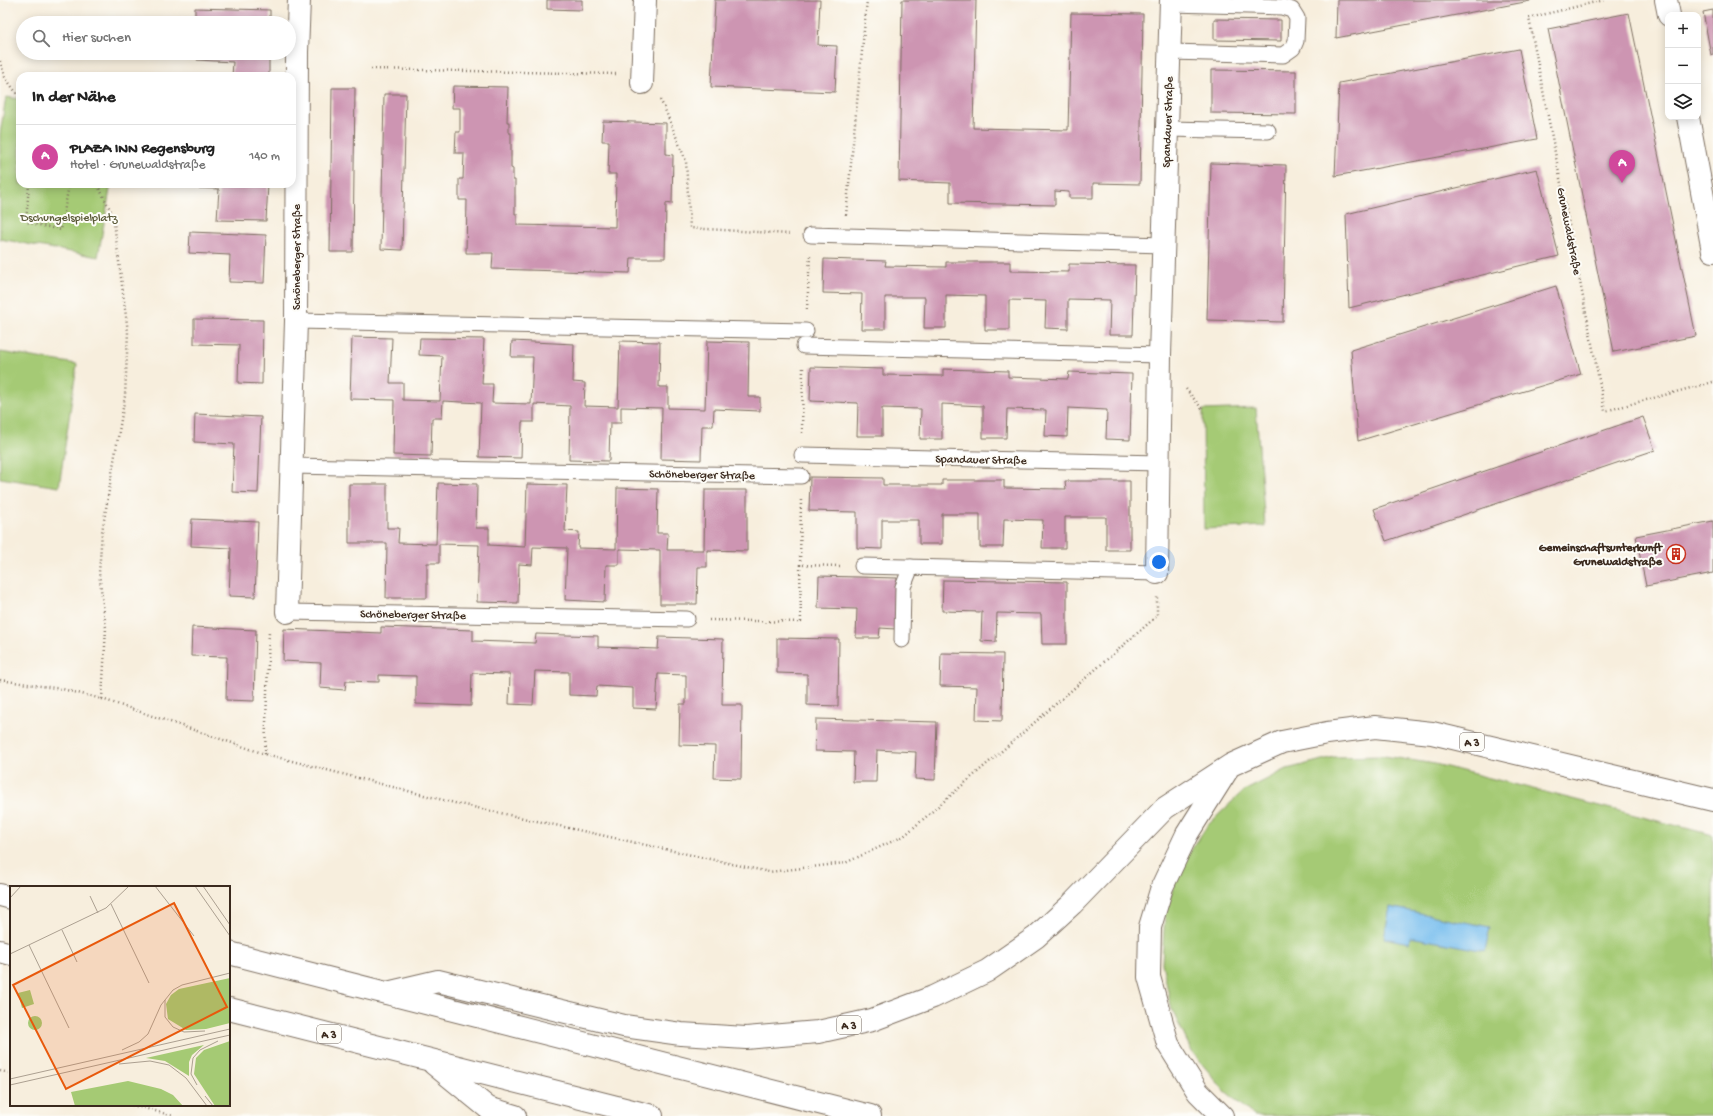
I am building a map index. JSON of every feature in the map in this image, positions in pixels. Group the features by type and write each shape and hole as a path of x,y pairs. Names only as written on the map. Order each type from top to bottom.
{"main road":[{"name":"Schöneberger Straße","path":"287,612 296,321 297,52 299,0"},
{"path":"642,79 645,0"},
{"path":"1666,0 1668,12"},
{"name":"Spandauer Straße","path":"1157,573 1160,463 1160,355 1171,2"},
{"path":"1689,120 1713,251"},
{"name":"A 3","path":"387,993 438,981 624,1026 681,1034 746,1038 818,1032 872,1020 933,997 987,971 1036,937 1072,904 1165,808 1231,765 1282,742 1327,733 1375,727 1432,733 1713,800"},
{"path":"1222,1116 1198,1092 1168,1044 1149,977 1150,927 1162,887 1187,834 1231,765"},
{"path":"0,895 10,898"},
{"path":"0,951 10,954"},
{"name":"A 3","path":"230,953 870,1116"},
{"name":"A 3","path":"230,1009 652,1116"},
{"name":"A 3","path":"428,1059 488,1108 515,1116"}],"lane":[{"path":"1170,52 1283,55 1293,48 1296,41 1297,18 1292,10 1282,7 1171,2"},
{"path":"1167,129 1268,131"},
{"path":"811,235 1164,244"},
{"path":"296,321 806,331"},
{"path":"804,346 1160,355"},
{"name":"Spandauer Straße","path":"802,455 1160,463"},
{"name":"Schöneberger Straße","path":"292,466 801,476"},
{"path":"862,566 1157,573"},
{"path":"902,640 903,587 911,567"},
{"name":"Schöneberger Straße","path":"287,612 687,619"}],"path":[{"path":"844,235 867,0"},
{"name":"Grunewaldstraße","path":"1604,0 1529,18 1604,411 1713,382"},
{"path":"0,60 5,77 16,92"},
{"path":"371,69 642,79 664,107 686,161 690,228 811,235 806,331"},
{"path":"29,188 26,222 61,230 68,188"},
{"path":"99,188 113,215 128,332 125,396 102,532 99,573 106,628 102,699"},
{"path":"802,455 804,346"},
{"path":"687,619 801,622 801,476"},
{"path":"800,565 862,566"},
{"path":"0,680 62,689 102,699 265,754 455,803 769,872 845,863 904,836 1157,616 1157,573"},
{"path":"265,754 269,623 287,612"},
{"path":"0,1071 10,1073"},
{"path":"136,1106 174,1116"}],"green space":[{"name":"Dschungelspielplatz","path":"6,97 16,98 16,188 110,188 98,257 0,239 0,134"},
{"path":"0,352 77,364 59,487 0,478"},
{"path":"1256,408 1265,526 1204,529 1203,410"},
{"path":"1384,756 1435,764 1713,835 1713,1116 1254,1116 1223,1089 1192,1052 1172,1010 1162,963 1165,913 1180,867 1207,826 1242,792 1287,769 1334,757"}],"water":[{"path":"1390,907 1490,927 1485,951 1410,937 1409,943 1384,938"}],"building":[{"path":"547,0 582,0 582,10 547,9"},
{"path":"715,0 820,0 818,45 837,46 835,92 711,87"},
{"path":"902,0 976,0 973,128 1068,130 1071,13 1143,14 1140,184 1093,183 1093,198 1069,198 1069,192 1055,191 1055,205 950,203 950,183 899,181"},
{"path":"1337,0 1530,0 1530,1 1336,38"},
{"path":"195,8 270,10 270,16 195,16"},
{"path":"1713,10 1713,54 1711,55 1703,12"},
{"path":"1629,13 1696,336 1614,352 1548,29"},
{"path":"1214,19 1281,20 1281,41 1214,40"},
{"path":"1519,49 1537,139 1335,176 1339,83"},
{"path":"197,60 269,60 269,72 232,72 233,62"},
{"path":"1211,70 1296,71 1296,114 1211,113"},
{"path":"453,86 508,87 507,122 509,122 509,133 511,133 511,168 513,169 513,180 515,180 515,214 517,214 517,225 615,227 616,174 608,174 609,141 602,141 603,121 666,123 666,154 673,155 672,204 666,203 665,258 631,258 630,273 492,269 493,253 466,253 467,200 459,200 459,179 463,179 464,153 455,153 456,132 460,132 460,108 452,108"},
{"path":"332,88 355,88 353,252 330,252"},
{"path":"384,94 406,94 402,250 381,249"},
{"path":"1211,163 1286,165 1283,322 1207,320"},
{"path":"1537,169 1559,256 1349,308 1346,214"},
{"path":"192,188 268,188 266,221 217,220 219,189"},
{"path":"190,232 266,235 264,283 229,282 230,255 189,253"},
{"path":"824,259 886,261 885,266 946,267 946,262 1010,262 1010,271 1069,272 1069,264 1135,265 1133,335 1109,335 1110,300 1068,299 1068,329 1045,328 1046,301 1009,300 1009,330 985,330 985,296 946,295 946,328 924,328 925,297 885,297 885,329 861,329 862,294 823,293"},
{"path":"1556,286 1581,374 1358,441 1351,350"},
{"path":"194,319 263,320 262,384 238,383 239,345 194,344"},
{"path":"352,337 392,338 390,383 403,383 403,400 440,401 442,356 419,355 420,338 484,339 482,384 493,384 492,403 531,404 533,357 511,357 512,341 574,344 573,382 585,383 584,406 618,407 620,341 660,342 659,387 668,387 668,408 705,409 707,341 749,342 748,397 760,397 760,411 714,409 713,426 702,426 701,460 661,459 662,408 621,407 621,423 610,423 609,461 569,460 570,406 534,404 534,422 522,422 521,458 479,457 481,403 443,401 442,418 432,418 431,456 393,455 394,400 350,399"},
{"path":"811,367 883,369 883,375 943,376 943,369 1008,371 1008,377 1068,379 1069,372 1132,374 1130,440 1106,439 1107,410 1068,408 1067,437 1045,436 1046,410 1007,409 1006,438 983,438 983,406 942,404 942,439 920,439 921,409 882,408 882,436 857,436 858,403 810,401"},
{"path":"195,414 261,417 258,493 232,492 234,444 194,442"},
{"path":"1643,417 1655,450 1386,541 1374,509"},
{"path":"810,477 883,478 883,485 942,485 942,480 1004,480 1004,488 1066,489 1065,481 1130,481 1130,550 1106,550 1106,517 1065,517 1065,548 1042,548 1043,520 1004,519 1003,547 980,547 980,514 942,514 942,544 919,544 919,520 882,520 882,549 857,548 857,512 809,511"},
{"path":"438,483 477,484 476,528 489,528 489,545 525,547 527,484 567,485 565,531 579,532 578,548 616,549 617,488 658,489 657,533 668,533 667,550 704,550 705,490 747,490 747,551 707,550 707,567 698,567 697,604 660,604 660,550 619,549 619,565 606,565 605,602 565,600 567,548 533,547 532,565 519,564 518,603 477,602 479,545 439,544 439,563 427,563 427,598 386,598 387,543 349,543 349,484 387,484 387,528 399,528 398,543 436,544"},
{"path":"192,519 258,522 255,597 229,596 231,548 191,546"},
{"name":"Gemeinschaftsunterkunft Grunewaldstraße","path":"1713,521 1713,573 1646,586 1636,536"},
{"path":"819,576 897,578 896,629 880,628 879,638 856,638 857,609 818,608"},
{"path":"943,580 1067,582 1067,644 1042,644 1041,614 997,613 996,642 981,641 982,612 942,611"},
{"path":"192,627 256,630 254,701 226,700 227,657 191,656"},
{"path":"381,627 473,630 473,641 535,643 536,634 598,636 598,647 658,649 659,637 723,639 722,705 742,705 741,779 714,778 715,746 679,745 680,704 686,704 686,675 658,674 656,709 633,708 633,688 597,686 596,696 569,695 569,672 535,671 533,705 509,704 510,674 472,673 471,706 416,704 416,676 379,675 379,682 346,681 345,690 320,688 321,663 283,661 284,629 381,633"},
{"path":"777,638 839,639 838,706 807,705 807,674 777,673"},
{"path":"941,653 1003,654 1002,721 976,720 977,687 940,686"},
{"path":"816,719 937,722 935,780 915,779 916,752 877,750 876,782 853,782 854,752 815,751"}],"place":[{"name":"PLAZA INN Regensburg","path":"1622,183"},
{"name":"Gemeinschaftsunterkunft Grunewaldstraße","path":"1676,554"}]}
